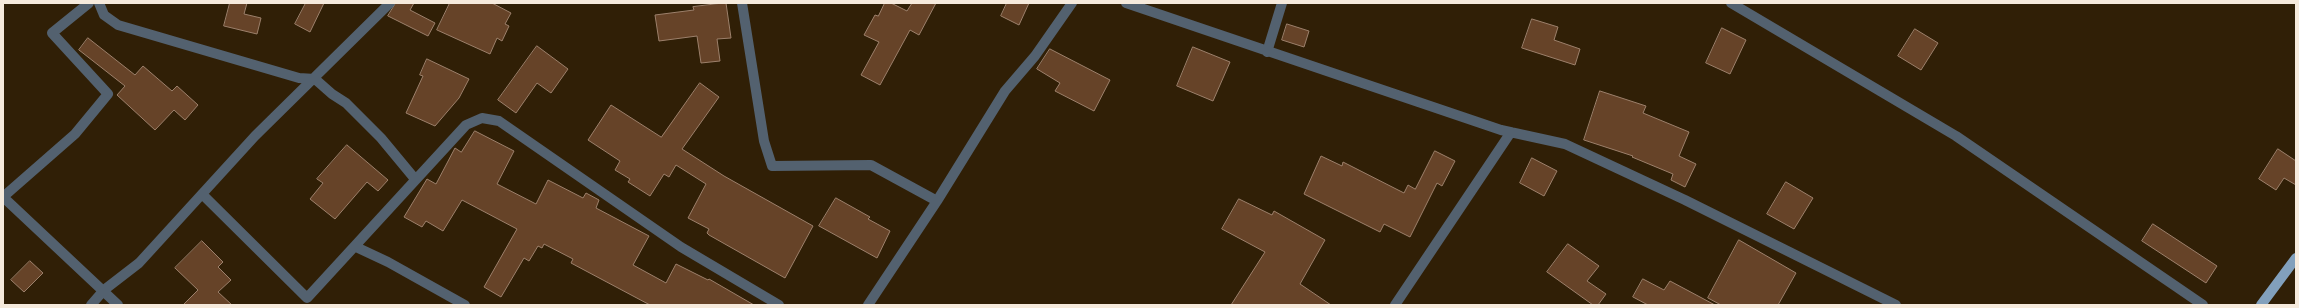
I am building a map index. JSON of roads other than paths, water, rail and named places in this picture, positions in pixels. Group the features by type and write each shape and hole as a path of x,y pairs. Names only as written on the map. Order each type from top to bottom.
{"main road":[{"path":"2261,305 2296,258"}],"street":[{"path":"89,3 52,33 108,94 75,134 3,197 72,264 104,290 118,305"},
{"path":"99,3 104,15 118,25 299,78 315,79 332,94 346,103 381,138 415,179"},
{"path":"91,305 104,290 139,263 255,136 315,79 390,3"},
{"path":"742,3 764,141 772,166 871,165 937,201"},
{"path":"868,305 937,201 1005,91 1034,56 1072,3"},
{"path":"1126,3 1267,52 1511,132 1565,144 1685,200 1896,305"},
{"path":"1267,52 1282,3"},
{"path":"1731,3 1956,136 2203,305"},
{"path":"202,194 304,302 356,247 415,179 466,125 482,118 499,122 681,247 779,305"},
{"path":"1395,305 1511,132"},
{"path":"356,247 388,262 465,305"}]}
